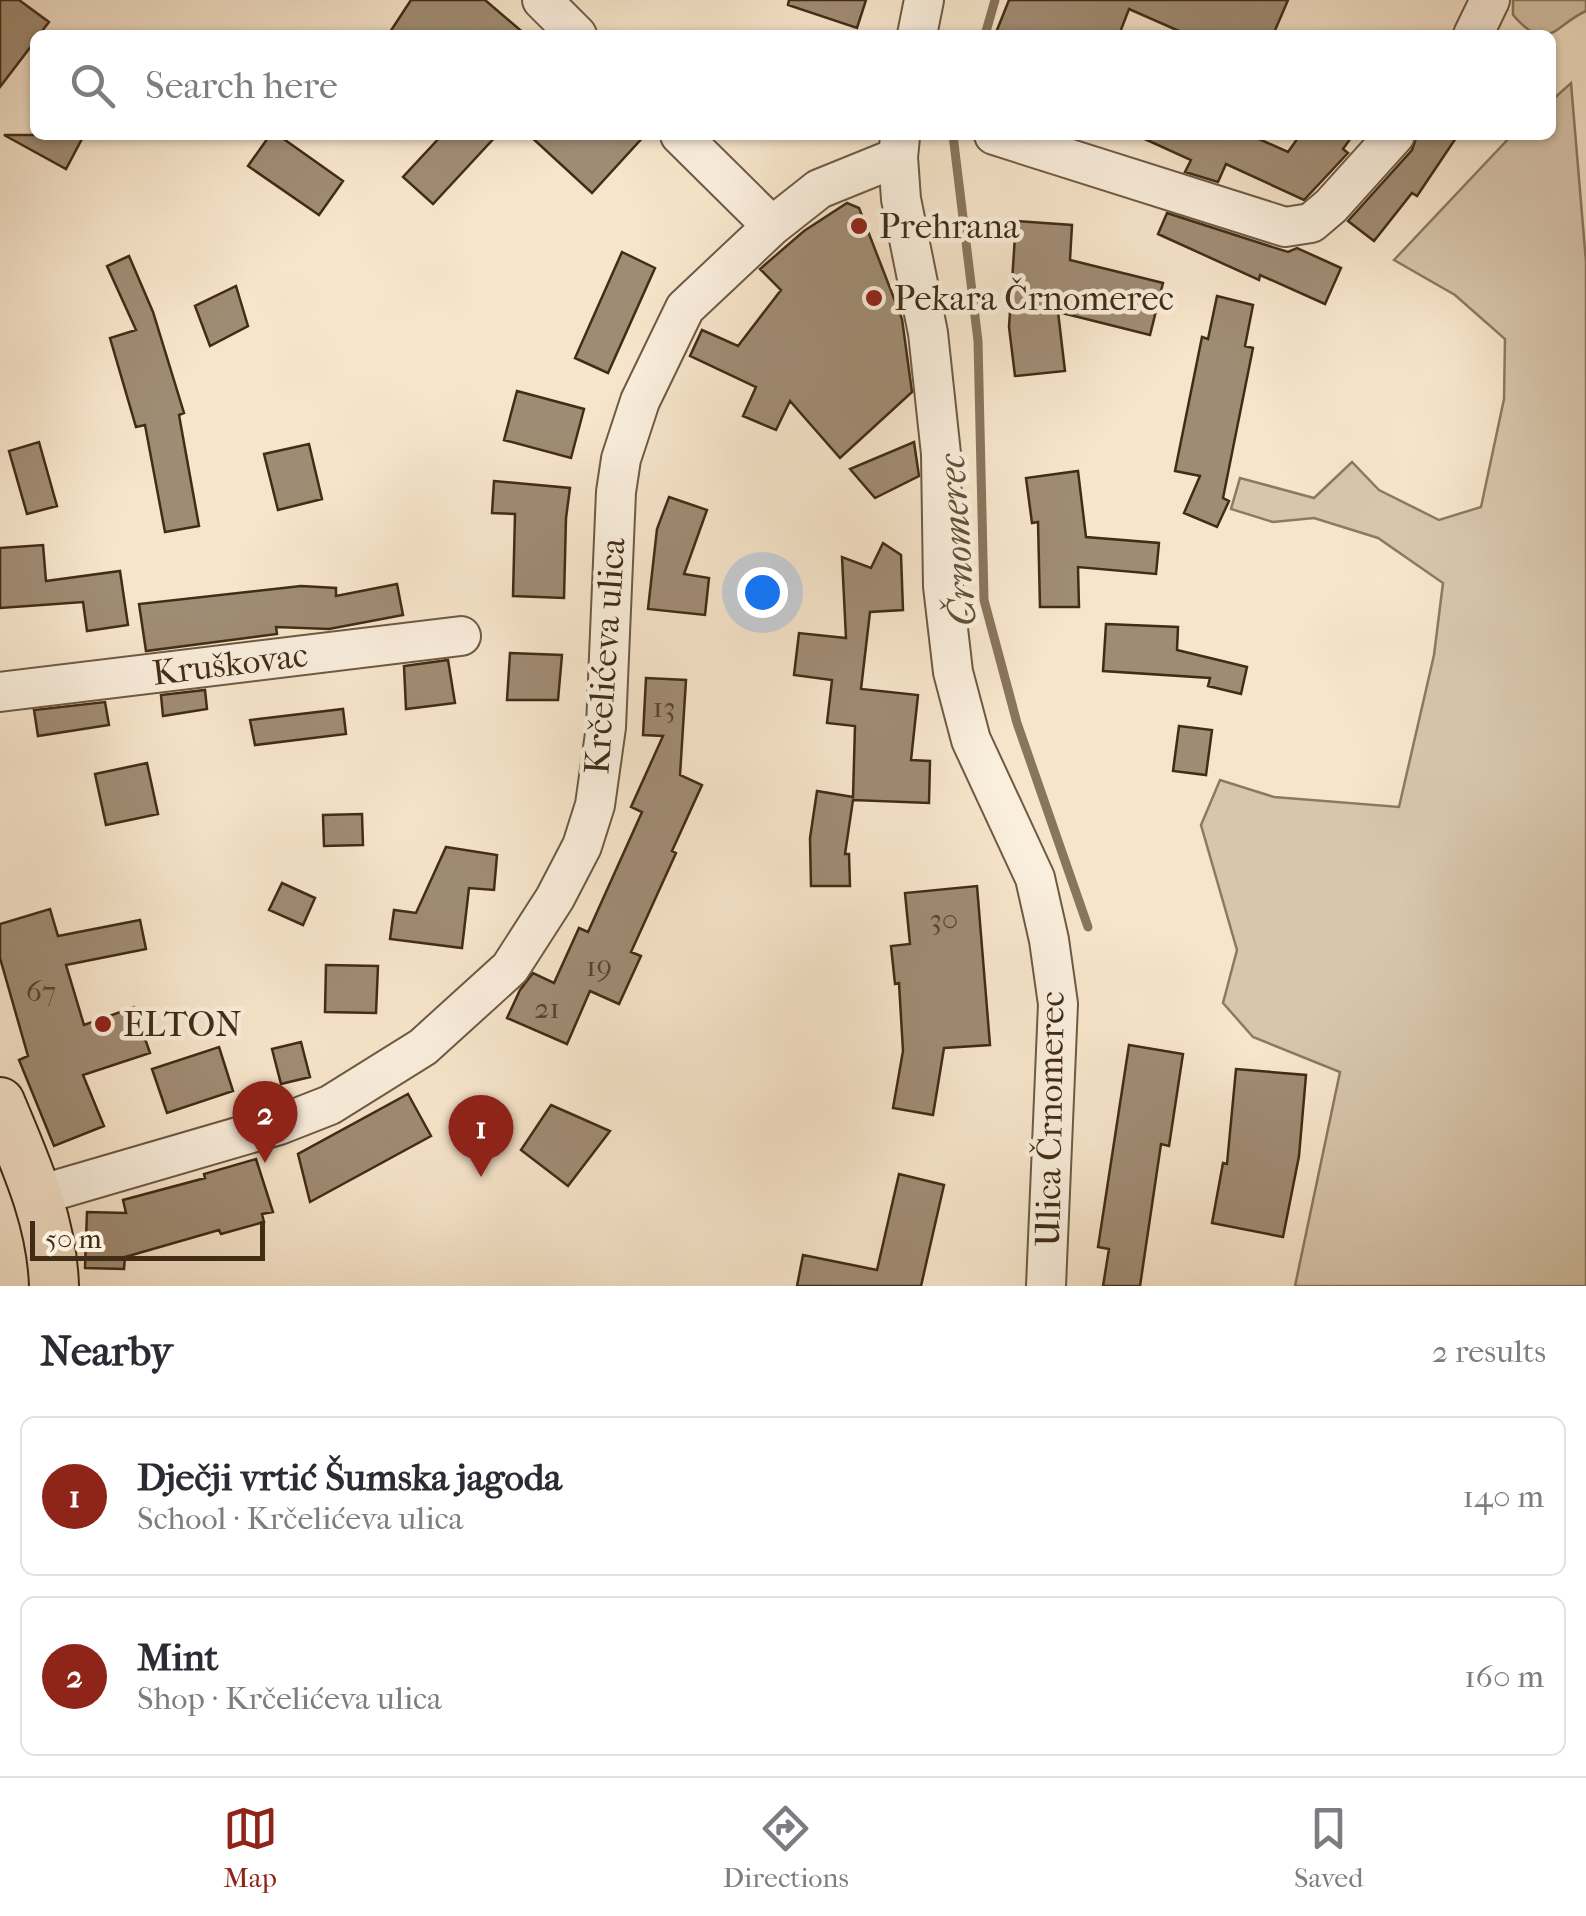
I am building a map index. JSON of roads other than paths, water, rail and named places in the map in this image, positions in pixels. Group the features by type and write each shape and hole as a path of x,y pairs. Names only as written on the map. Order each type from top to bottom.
{"main road":[{"path":"0,1102 40,1196 54,1259 54,1286"}],"street":[{"path":"542,0 573,30"},
{"path":"917,30 924,0"},
{"path":"1475,30 1490,0"},
{"path":"685,140 772,226"},
{"path":"1010,140 1286,228 1311,224 1390,140"},
{"name":"Krčelićeva ulica","path":"40,1196 330,1105 423,1046 510,968 572,864 594,805 606,727 616,492 621,459 640,401 685,308 772,226 819,189 899,146"},
{"name":"Ulica Črnomerec","path":"899,146 901,199 932,368 941,454 943,586 954,672 971,740 1035,878 1056,988 1046,1286"},
{"name":"Kruškovac","path":"0,692 461,636"}],"waterway":[{"name":"Črnomerec","path":"986,30 995,0"},
{"name":"Črnomerec","path":"954,140 978,341 984,600 1017,723 1088,927"}],"place":[{"name":"Prehrana","path":"859,226"},
{"name":"Pekara Črnomerec","path":"874,298"},
{"name":"ELTON","path":"103,1024"},
{"name":"Mint","path":"265,1163"},
{"name":"Dječji vrtić Šumska jagoda","path":"481,1177"}]}
